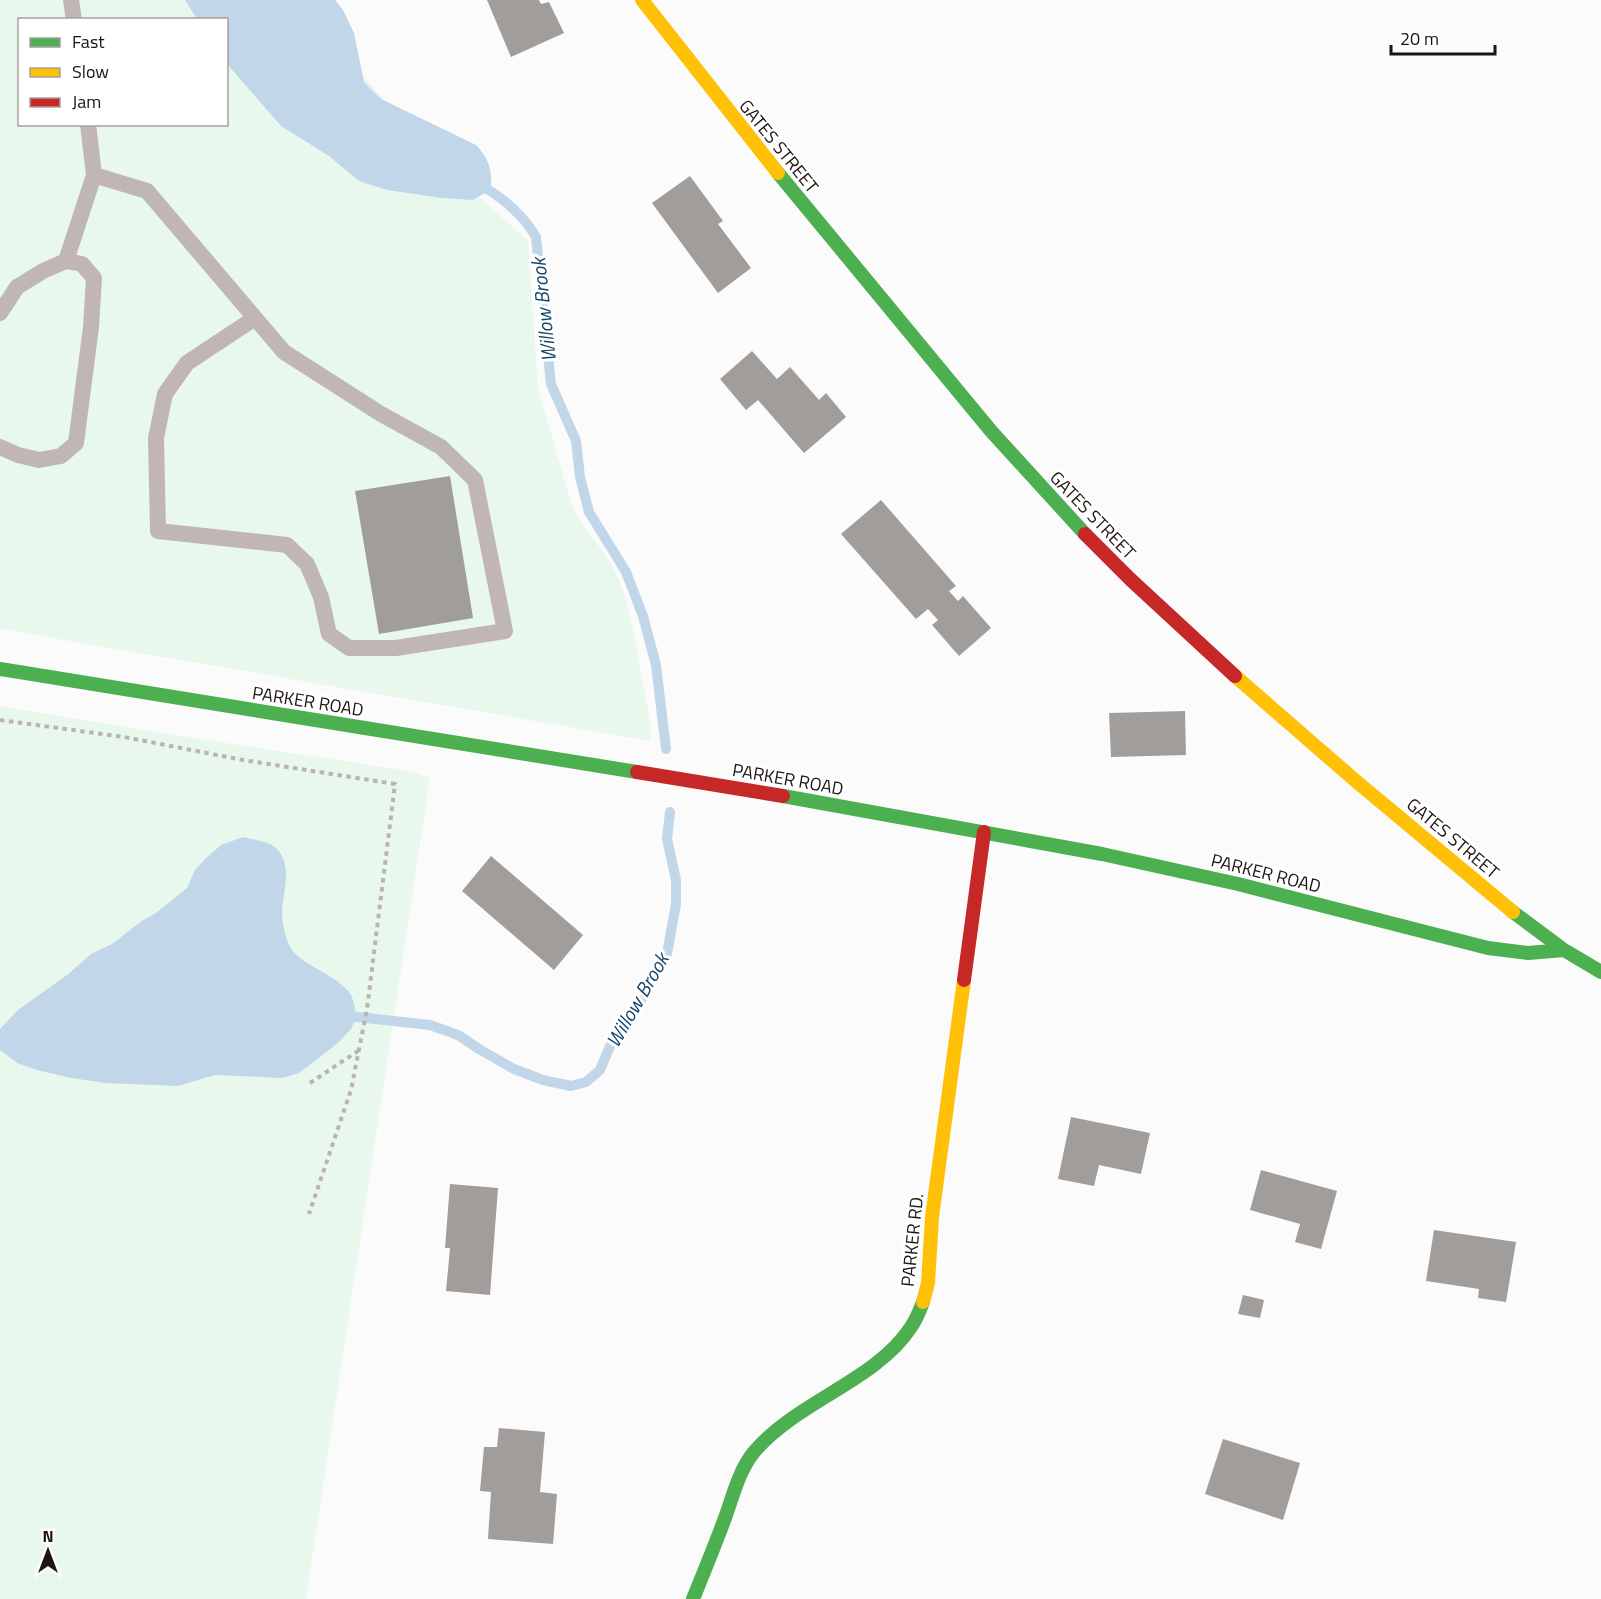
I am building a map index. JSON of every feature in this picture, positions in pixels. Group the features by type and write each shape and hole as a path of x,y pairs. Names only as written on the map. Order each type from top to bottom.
{"street":[{"name":"GATES STREET","path":"642,0 839,249 990,430 1082,530 1186,632 1273,710 1498,898 1564,950 1601,972"},
{"name":"PARKER ROAD","path":"0,669 784,796 1188,872 1488,948 1528,953 1564,950"},
{"name":"PARKER RD.","path":"693,1599 738,1478 754,1452 773,1432 796,1414 872,1365 893,1348 912,1328 923,1303 928,1275 932,1217 984,832"}],"lane":[{"path":"71,0 74,18"},
{"path":"66,261 94,175 88,126"},
{"path":"94,175 147,191 284,352 381,414 441,447 475,480 505,631 396,648 349,648 329,634 321,597 307,564 287,545 158,531 156,438 165,394 187,363 255,318"},
{"path":"0,313 17,287 43,271 66,261 82,264 94,278 92,327 76,443 61,456 39,460 18,455 0,447"}],"path":[{"path":"0,720 124,737 243,760 395,784 367,1009 359,1051 351,1090 309,1214"},
{"path":"310,1083 359,1051"}],"shaded area":[{"path":"0,0 297,0 429,151 528,241 538,389 571,503 580,521 614,569 624,592 650,722 651,741 0,629"},
{"path":"0,706 411,771 430,778 306,1599 0,1599"}],"water":[{"path":"185,0 335,0 343,10 354,33 364,82 381,99 476,145 489,166 491,190 472,200 442,198 387,190 359,181 329,156 281,126 228,65 228,18 196,18"},
{"path":"243,837 270,844 277,849 285,863 286,879 282,916 290,947 302,959 337,981 351,995 357,1017 351,1029 338,1043 299,1073 283,1078 215,1075 178,1086 106,1083 71,1078 17,1063 0,1050 0,1029 18,1010 67,975 91,954 112,944 156,913 187,888 195,870 206,858 221,845"}],"building":[{"path":"487,0 539,0 541,4 549,2 564,33 511,57"},
{"path":"690,176 723,221 718,224 751,268 718,293 652,203"},
{"path":"752,351 777,379 790,367 819,400 826,393 846,417 804,453 758,400 746,410 720,379"},
{"path":"450,476 473,618 379,634 355,491"},
{"path":"881,500 956,586 949,591 958,601 963,596 991,628 959,656 932,625 938,620 928,609 916,619 841,534"},
{"path":"1185,711 1186,755 1111,757 1109,713"},
{"path":"491,856 583,935 554,970 462,891"},
{"path":"1071,1117 1150,1133 1141,1174 1099,1165 1094,1186 1058,1179"},
{"path":"1261,1170 1337,1191 1321,1249 1295,1242 1300,1224 1250,1210"},
{"path":"450,1184 498,1188 490,1295 446,1291 450,1248 445,1248"},
{"path":"1434,1230 1516,1242 1506,1302 1478,1298 1479,1289 1426,1281"},
{"path":"1243,1295 1264,1300 1260,1318 1238,1314"},
{"path":"499,1428 545,1432 540,1492 557,1494 553,1544 488,1539 491,1492 480,1491 484,1447 497,1447"},
{"path":"1223,1439 1300,1463 1283,1520 1205,1494"}],"waterway":[{"name":"Willow Brook","path":"479,184 511,207 536,237 551,384 576,441 580,477 589,512 626,572 643,616 656,665 666,749"},
{"name":"Willow Brook","path":"357,1017 430,1025 458,1035 514,1069 543,1080 571,1086 586,1082 600,1070 614,1037 666,959 676,904 676,880 667,839 670,812"}],"traffic: fast":[{"path":"778,173 991,431 1085,534"},
{"path":"0,669 637,772"},
{"path":"783,796 1102,854 1238,884 1488,948 1528,953 1564,950"},
{"path":"1513,912 1564,950 1601,972"},
{"path":"693,1599 740,1475 754,1452 792,1419 878,1362 896,1346 911,1327 923,1302"}],"traffic: slow":[{"path":"642,0 778,173"},
{"path":"1235,676 1357,782 1513,912"},
{"path":"923,1302 928,1283 932,1217 964,980"}],"traffic: jam":[{"path":"1085,534 1235,676"},
{"path":"637,772 783,796"},
{"path":"964,980 984,832"}]}
